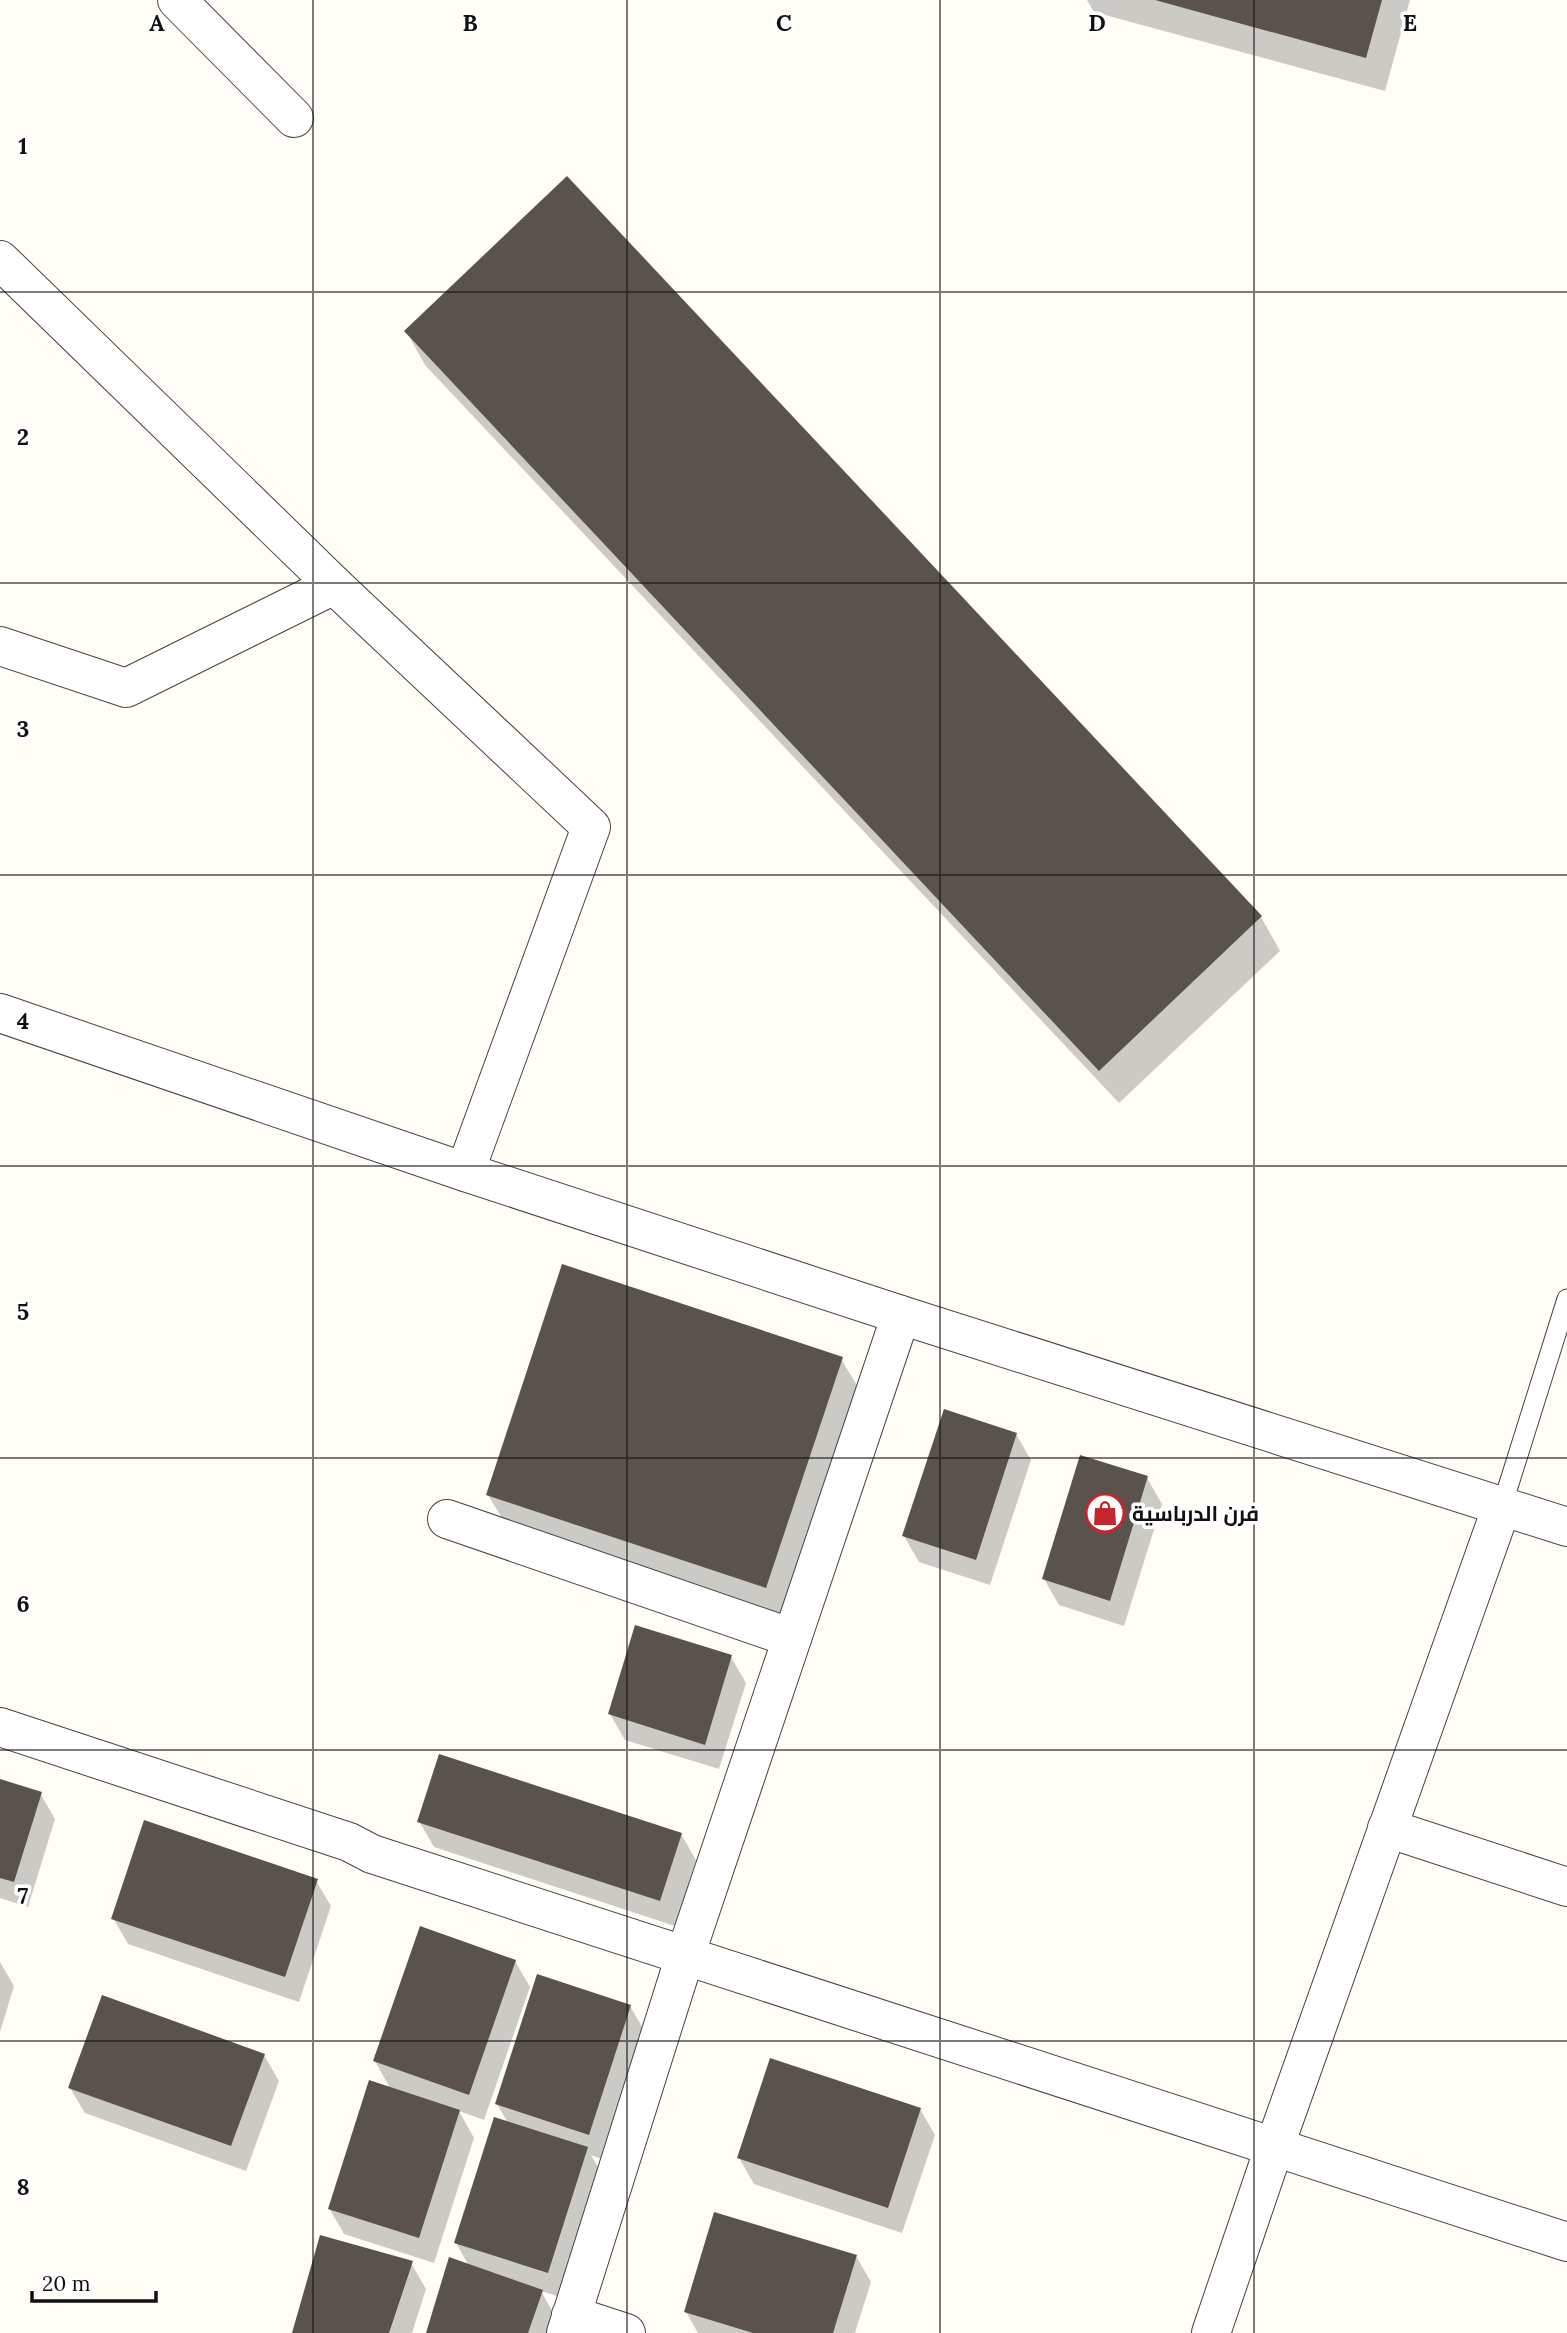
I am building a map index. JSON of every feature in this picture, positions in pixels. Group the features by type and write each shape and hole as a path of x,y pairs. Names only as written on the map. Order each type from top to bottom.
{"street":[{"path":"177,0 293,118"},
{"path":"0,260 334,585 591,827 465,1172"},
{"path":"0,646 126,688 334,585"},
{"path":"0,1013 465,1172 901,1315 1567,1527"},
{"path":"626,2333 568,2324 685,1956 901,1315"},
{"path":"1211,2333 1502,1506"},
{"path":"447,1519 792,1638"},
{"path":"0,1727 349,1842 385,1858 1567,2242"},
{"path":"1387,1828 1567,1887"}],"lane":[{"path":"1502,1506 1567,1299"}],"building":[{"path":"1155,0 1382,0 1366,58"},
{"path":"567,176 1262,916 1099,1071 404,331"},
{"path":"562,1264 843,1357 766,1588 486,1495"},
{"path":"944,1409 1017,1433 976,1560 902,1536"},
{"path":"1080,1455 1148,1476 1110,1601 1042,1579"},
{"path":"635,1625 732,1655 705,1745 608,1714"},
{"path":"439,1754 682,1833 660,1901 417,1822"},
{"path":"0,1779 42,1792 14,1882 0,1878"},
{"path":"144,1820 318,1879 285,1977 111,1919"},
{"path":"420,1926 516,1960 469,2095 373,2061"},
{"path":"537,1974 631,2005 589,2135 495,2104"},
{"path":"102,1995 265,2054 231,2146 68,2088"},
{"path":"770,2058 921,2108 888,2208 737,2158"},
{"path":"369,2080 460,2110 419,2238 328,2209"},
{"path":"494,2117 588,2147 548,2273 454,2243"},
{"path":"714,2212 857,2255 833,2333 753,2333 684,2312"},
{"path":"320,2235 413,2261 389,2333 292,2333"},
{"path":"449,2257 543,2290 528,2333 426,2333"}],"place":[{"name":"فرن الدرباسية","path":"1105,1513"}]}
